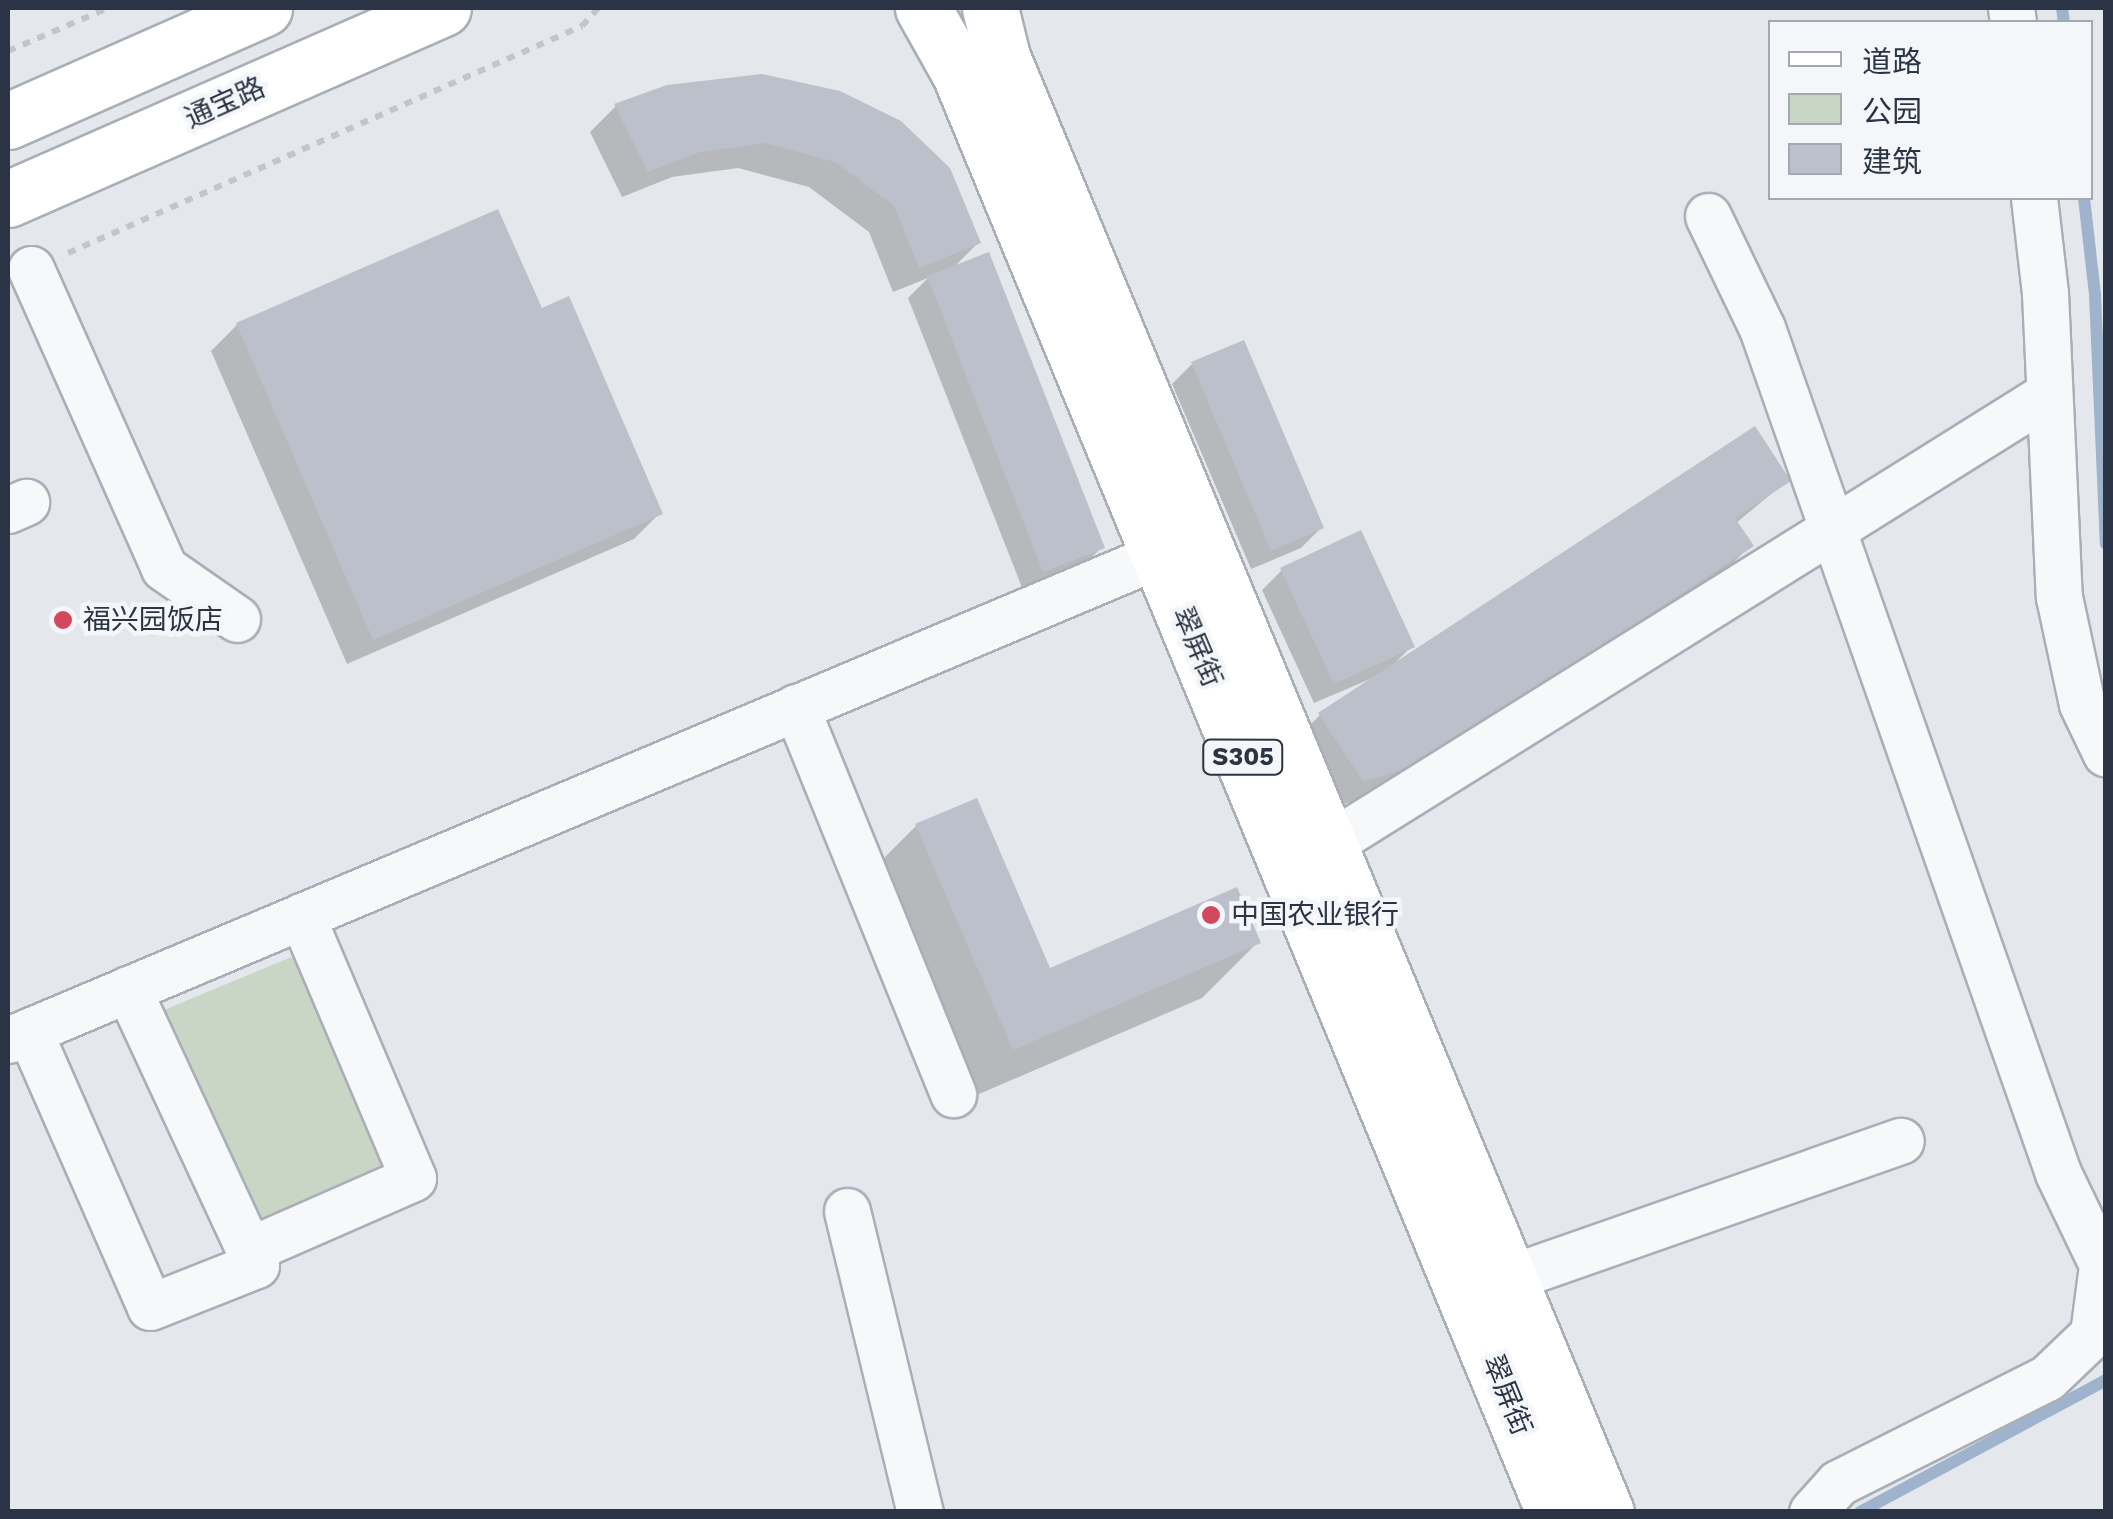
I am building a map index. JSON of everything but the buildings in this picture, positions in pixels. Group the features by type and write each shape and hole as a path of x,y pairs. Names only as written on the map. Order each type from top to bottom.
{"main road":[{"path":"8,120 264,8"},
{"name":"通宝路","path":"8,199 443,8"},
{"name":"翠屏街","path":"923,8 960,74 1554,1512"},
{"name":"翠屏街","path":"990,8 1002,57 1606,1512"}],"street":[{"path":"2034,200 2045,293 2059,597 2082,704 2106,754"},
{"path":"1708,216 1762,328 1838,531 2058,1174 2102,1245 2093,1334 2046,1378 1838,1483 1812,1512"},
{"path":"31,269 164,568 237,619"},
{"path":"1329,844 1838,531 2047,395"},
{"path":"128,989 256,1265 150,1307 18,1035 1159,555"},
{"path":"796,707 952,1094"},
{"path":"249,1250 413,1178 302,916"},
{"path":"1509,1278 1901,1141"},
{"path":"847,1211 920,1512"}],"path":[{"path":"8,50 108,8"},
{"path":"31,269 582,26 598,8"}],"green space":[{"path":"306,951 397,1172 262,1229 164,1010"}],"waterway":[{"path":"2062,8 2064,20"},
{"path":"2084,200 2095,295 2106,544"},
{"path":"1860,1512 2106,1380"}],"place":[{"name":"福兴园饭店","path":"63,620"},
{"name":"中国农业银行","path":"1211,915"}]}
